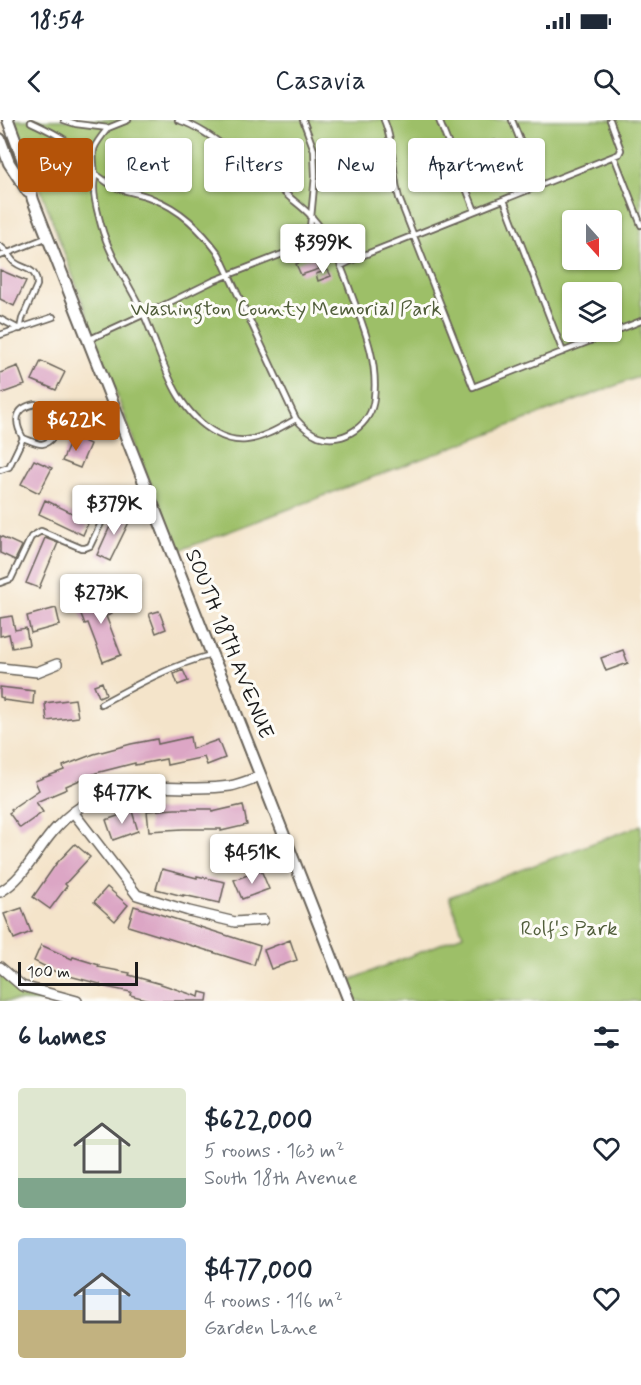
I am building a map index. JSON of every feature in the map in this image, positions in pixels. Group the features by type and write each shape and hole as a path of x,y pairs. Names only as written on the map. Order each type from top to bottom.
{"street":[{"name":"SOUTH 18TH AVENUE","path":"8,120 22,158 33,200 349,1001"},
{"name":"SOUTH 18TH AVENUE","path":"0,139 9,163 33,200"},
{"path":"0,668 37,672 57,664"},
{"path":"0,892 18,878 57,827 73,812 113,791 139,787 229,786 261,776"},
{"path":"73,812 137,894 189,912 235,922 263,920"},
{"path":"0,967 22,986 77,1001"}],"lane":[{"path":"64,120 108,128 128,120"},
{"path":"31,122 47,127 71,143 84,156 95,174 115,187 162,202 189,219 219,254 296,419 302,426 326,438 346,435 366,421 374,406 375,385 370,345 329,240 301,205 216,140 178,120"},
{"path":"298,248 310,228 315,176 314,150 303,120"},
{"path":"384,120 388,129 396,190 472,387 641,321"},
{"path":"439,120 475,211"},
{"path":"512,120 519,138"},
{"path":"545,183 619,154 621,150 610,120"},
{"path":"108,128 96,144 92,155 95,174 94,195 101,224 115,261 144,315 173,387 188,411 204,425 239,440 248,440 274,431 296,419"},
{"path":"614,156 641,225"},
{"path":"341,266 358,257 523,192"},
{"path":"504,200 563,352"},
{"path":"0,256 48,237"},
{"path":"0,246 14,262 34,273 37,280 20,329"},
{"path":"88,340 230,275 298,248 312,248 358,257"},
{"path":"0,335 53,317"},
{"path":"0,319 20,329"},
{"path":"0,470 9,467 23,438 17,424 18,415 24,408 39,405 58,415 59,424 50,441 40,444 23,438"},
{"path":"0,583 11,579 32,537 36,534 41,531 85,548 90,546 104,517"},
{"path":"101,704 160,674 193,660 212,655"}],"green space":[{"name":"Washington County Memorial Park","path":"15,120 641,120 641,376 175,552 42,192 93,192 93,138 22,138"},
{"name":"Rolf's Park","path":"641,825 641,1001 353,1001 345,982 463,935 449,897"},
{"path":"0,974 17,988 50,1001 0,1001"}],"building":[{"path":"314,257 319,269 301,275 296,264"},
{"path":"0,270 26,281 14,306 0,299"},
{"path":"328,270 331,276 318,281 316,274"},
{"path":"41,361 65,372 56,390 32,380"},
{"path":"18,366 25,385 0,394 0,373"},
{"path":"73,436 90,444 80,468 62,461"},
{"path":"34,460 52,468 39,493 21,484"},
{"path":"45,500 89,521 83,535 39,514"},
{"path":"117,511 131,518 110,561 97,555"},
{"path":"0,536 22,546 15,560 0,553"},
{"path":"45,538 58,543 39,588 26,583"},
{"path":"103,589 112,614 106,616 121,655 103,662 88,623 85,624 78,607 93,601 90,594"},
{"path":"56,608 60,625 31,633 27,616"},
{"path":"159,611 166,629 156,633 149,614"},
{"path":"12,616 15,630 26,628 29,645 12,648 9,634 0,636 0,618"},
{"path":"623,650 628,663 606,671 601,658"},
{"path":"183,670 188,681 178,685 174,674"},
{"path":"102,682 106,694 99,697 94,685"},
{"path":"0,687 34,691 33,704 3,700 0,697"},
{"path":"75,699 78,717 47,721 45,703"},
{"path":"190,737 192,749 218,740 225,758 207,765 204,757 167,765 166,759 135,765 135,763 96,773 36,802 43,812 20,828 9,813 11,809 39,790 35,781 64,770 63,766 94,754 131,744 157,739 158,744"},
{"path":"243,805 247,825 221,831 221,829 183,829 149,831 147,811 212,809 212,812"},
{"path":"132,811 138,831 113,840 106,820"},
{"path":"75,844 90,857 65,884 67,886 50,909 33,897 56,864"},
{"path":"162,869 225,882 220,903 156,889"},
{"path":"261,870 269,889 242,899 234,880"},
{"path":"107,887 128,905 115,921 94,902"},
{"path":"134,906 260,946 254,965 128,926"},
{"path":"22,908 31,932 14,939 4,914"},
{"path":"290,940 297,960 271,969 264,950"},
{"path":"41,945 72,959 73,957 99,965 98,967 130,973 129,975 199,997 200,992 208,994 207,1001 153,1001 130,995 131,992 100,986 100,984 58,973 34,961"}]}
